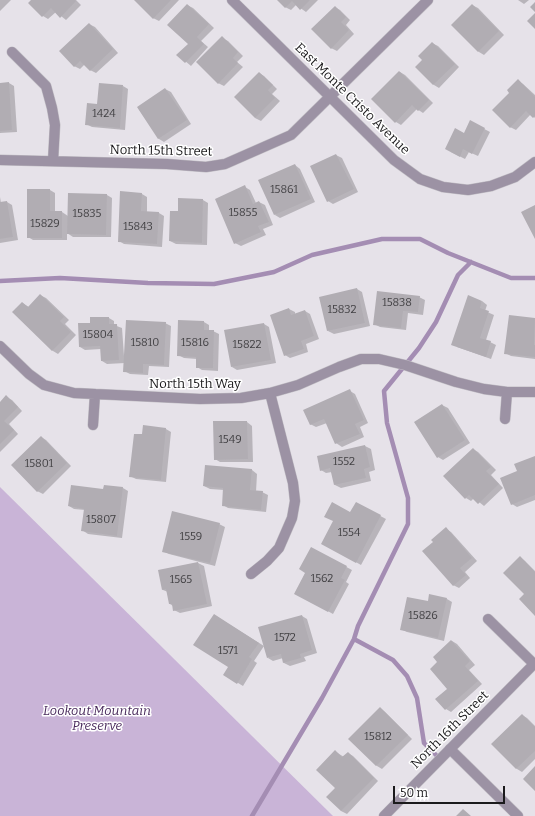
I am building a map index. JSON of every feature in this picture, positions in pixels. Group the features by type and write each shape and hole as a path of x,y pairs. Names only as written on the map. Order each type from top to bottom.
{"street":[{"name":"East Monte Cristo Avenue","path":"232,0 394,160 420,179 443,187 468,190 491,186 515,177 535,162"},
{"name":"North 15th Street","path":"0,160 167,164 206,167 225,164 291,135 331,98 428,0"},
{"path":"12,52 46,86 55,125 53,161"},
{"name":"North 15th Way","path":"0,346 29,374 44,385 74,393 200,399 241,398 270,393 298,385 361,359 379,359 392,362 484,389 507,392 535,392"},
{"path":"505,419 507,392"},
{"path":"251,574 267,561 279,548 292,518 295,501 293,483 270,393"},
{"path":"93,425 95,394"},
{"path":"488,619 535,663"},
{"name":"North 16th Street","path":"384,816 535,663"},
{"path":"450,749 518,816"}],"green space":[{"name":"Lookout Mountain Preserve","path":"0,487 333,816 0,816"}],"building":[{"path":"31,0 76,1 60,18 51,8 42,17 28,3"},
{"path":"134,0 171,0 153,19"},
{"path":"277,0 310,0 300,10 292,1 285,8"},
{"path":"535,2 535,12 530,7"},
{"path":"187,4 209,24 197,37 204,44 185,63 176,55 188,44 167,25"},
{"path":"472,4 499,31 478,52 451,25"},
{"path":"335,6 346,17 341,22 349,30 331,49 311,29"},
{"path":"535,13 535,29 527,21"},
{"path":"89,23 113,49 90,71 80,61 74,67 59,51"},
{"path":"222,36 238,52 233,58 238,63 218,84 196,62"},
{"path":"432,42 455,64 433,85 415,67 422,60 418,56"},
{"path":"399,71 429,100 418,111 412,105 395,123 371,99"},
{"path":"259,72 273,85 268,90 275,98 255,118 234,97"},
{"path":"518,79 535,97 535,116 533,118 526,111 510,128 492,110 509,93 507,90"},
{"path":"9,82 12,130 0,131 0,83"},
{"path":"99,83 123,85 120,128 85,125 87,103 97,104"},
{"path":"165,88 187,120 158,139 137,107"},
{"path":"470,120 485,128 472,154 463,149 460,157 445,149 455,128 464,133"},
{"path":"336,154 354,189 327,202 310,166"},
{"path":"295,164 311,199 274,215 258,180"},
{"path":"245,185 253,204 259,201 269,222 258,226 261,232 234,244 215,199"},
{"path":"27,189 50,189 50,211 62,211 62,238 27,238"},
{"path":"120,191 142,193 141,211 159,212 157,244 118,242"},
{"path":"68,193 107,194 106,235 67,234"},
{"path":"178,198 203,199 202,243 169,241 170,211 178,211"},
{"path":"7,201 13,237 0,239 0,202"},
{"path":"535,205 535,239 521,212"},
{"path":"357,288 365,323 327,331 319,297"},
{"path":"377,291 420,296 418,312 403,311 401,328 373,325"},
{"path":"40,294 64,317 60,321 71,332 52,351 12,312 22,302 28,307"},
{"path":"468,295 482,301 480,308 489,311 480,338 491,341 486,357 451,345"},
{"path":"289,308 291,315 305,310 314,336 301,341 304,349 284,356 270,315"},
{"path":"509,315 535,318 535,357 504,354"},
{"path":"90,317 109,317 109,324 117,324 119,360 101,361 100,346 79,347 78,323 90,323"},
{"path":"126,320 166,322 164,365 143,364 143,373 123,372"},
{"path":"178,320 204,321 204,330 214,330 213,368 196,368 196,357 177,356"},
{"path":"264,323 271,360 231,367 224,330"},
{"path":"350,389 364,420 355,424 360,434 335,444 324,419 310,425 303,410"},
{"path":"6,395 18,407 4,421 14,430 0,444 0,402"},
{"path":"442,404 465,440 437,458 414,422"},
{"path":"213,421 247,421 248,459 214,460"},
{"path":"143,425 166,428 161,480 129,477 134,434 142,434"},
{"path":"41,436 67,463 37,492 11,465"},
{"path":"365,445 370,467 364,469 366,478 334,485 330,468 320,471 317,456"},
{"path":"473,448 491,467 486,471 499,484 478,504 469,495 465,499 443,476"},
{"path":"535,456 535,495 511,505 500,478 517,471 514,464"},
{"path":"205,465 252,469 250,490 263,491 261,510 222,506 223,488 203,486"},
{"path":"71,485 103,489 104,485 123,487 117,536 81,531 84,509 68,506"},
{"path":"332,502 350,512 356,502 381,515 356,563 321,544 333,521 324,517"},
{"path":"172,511 220,523 210,563 162,552"},
{"path":"446,527 472,558 460,568 466,575 453,586 422,551 433,542 431,540"},
{"path":"311,547 347,566 341,578 345,580 328,612 294,594 305,573 299,569"},
{"path":"520,556 535,572 535,616 519,599 524,594 503,573"},
{"path":"198,562 207,604 173,611 172,604 169,604 166,589 162,590 158,570"},
{"path":"429,594 447,598 438,638 400,630 407,597 428,601"},
{"path":"214,614 259,643 249,657 252,659 237,684 223,675 228,667 193,645"},
{"path":"302,615 312,650 300,654 301,658 283,663 281,654 267,658 258,627"},
{"path":"451,640 470,661 465,666 478,681 445,710 435,699 447,689 430,669 437,662 433,657"},
{"path":"380,707 408,735 376,766 348,739"},
{"path":"522,714 535,727 535,751 516,769 491,744"},
{"path":"335,750 342,757 348,752 374,778 341,811 326,797 335,788 316,770"},
{"path":"535,766 535,791 523,779"},
{"path":"463,809 471,816 456,816"}],"waterway":[{"path":"0,281 60,278 148,283 214,284 274,272 312,255 382,239 420,239 448,253 511,278 535,278"},
{"path":"252,816 322,698 354,639 358,626 408,524 408,498 387,423 384,391 419,348 436,322 458,275 471,262"},
{"path":"354,639 393,660 407,676 417,698 424,743 440,759"}]}
